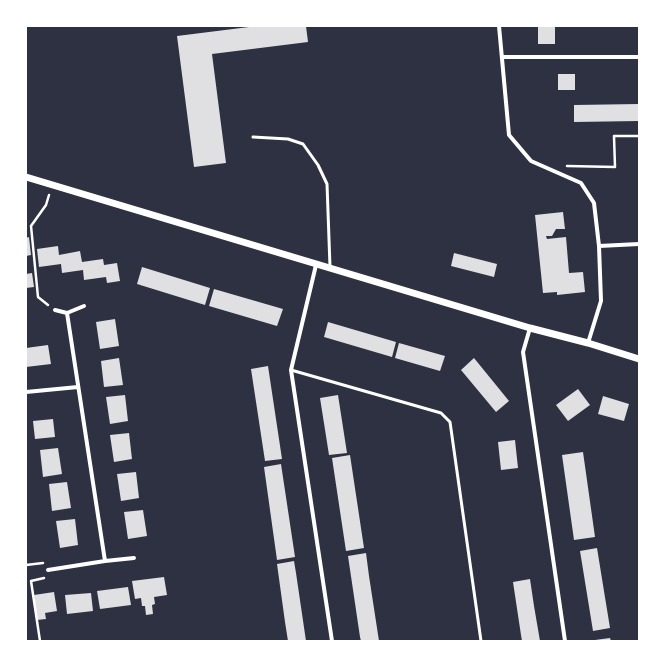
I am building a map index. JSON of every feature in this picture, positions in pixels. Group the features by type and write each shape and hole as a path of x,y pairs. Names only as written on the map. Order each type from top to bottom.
{"street":[{"path":"499,26 509,135 531,161 581,183 594,203 599,246 601,301 588,343"},
{"path":"502,57 639,57"},
{"path":"26,177 153,214 316,265 639,359"},
{"path":"599,246 639,244"},
{"path":"316,265 291,370 332,641"},
{"path":"55,310 67,313 84,306"},
{"path":"67,313 105,561"},
{"path":"530,328 523,352 565,641"},
{"path":"26,392 78,387"},
{"path":"48,570 134,558"}],"lane":[{"path":"253,137 288,139 303,144 318,165 326,184 330,268"},
{"path":"291,370 441,413 450,422 481,641"}],"path":[{"path":"563,166 615,167 614,136 639,136"},
{"path":"52,184 46,205 31,226 38,297 55,310"},
{"path":"26,565 44,563 48,570 44,578 31,581 40,641"}],"building":[{"path":"257,26 306,26 308,42 212,54 226,163 194,167 177,36"},
{"path":"538,26 555,26 555,44 538,44"},
{"path":"558,74 575,74 575,90 558,90"},
{"path":"639,104 639,121 574,122 574,105"},
{"path":"563,212 565,229 556,229 552,236 546,236 547,239 566,237 569,273 583,272 585,292 557,295 557,292 543,293 535,215"},
{"path":"29,237 31,255 26,256 26,238"},
{"path":"58,246 59,255 80,251 82,262 103,259 104,265 117,263 120,281 107,283 106,277 84,280 83,270 62,273 61,264 39,267 37,249"},
{"path":"454,253 497,264 494,277 451,266"},
{"path":"142,267 210,288 205,305 137,284"},
{"path":"32,273 34,287 26,288 26,274"},
{"path":"214,289 283,309 277,326 209,306"},
{"path":"115,319 119,346 100,349 96,322"},
{"path":"328,322 396,342 392,357 324,337"},
{"path":"399,343 445,356 440,371 395,358"},
{"path":"48,345 51,364 26,367 26,348"},
{"path":"119,358 123,385 104,387 101,361"},
{"path":"474,358 509,401 496,412 461,370"},
{"path":"268,366 282,459 265,461 251,369"},
{"path":"578,389 590,405 568,421 556,405"},
{"path":"125,395 128,421 110,424 106,397"},
{"path":"338,395 347,453 329,455 320,398"},
{"path":"603,396 629,404 624,421 598,414"},
{"path":"53,419 55,437 35,439 33,421"},
{"path":"129,433 132,459 114,462 110,435"},
{"path":"515,440 518,468 501,470 498,442"},
{"path":"58,448 62,474 43,477 40,450"},
{"path":"583,452 595,537 574,540 562,455"},
{"path":"350,455 364,548 346,551 332,458"},
{"path":"281,464 295,557 277,560 264,467"},
{"path":"136,472 139,498 121,501 117,474"},
{"path":"67,482 71,508 52,511 49,484"},
{"path":"143,510 147,536 128,539 124,512"},
{"path":"75,519 78,545 60,548 56,521"},
{"path":"597,548 610,628 593,631 580,551"},
{"path":"366,553 379,641 361,641 348,556"},
{"path":"294,561 306,641 288,641 285,622 277,564"},
{"path":"164,577 167,595 154,597 155,604 152,605 153,614 146,615 145,606 142,606 141,598 135,599 132,581"},
{"path":"530,579 540,641 522,641 521,635 513,582"},
{"path":"128,587 131,605 100,609 97,591"},
{"path":"54,592 57,611 45,613 46,619 37,620 34,595"},
{"path":"91,593 93,611 67,614 65,595"},
{"path":"610,638 611,641 595,641 595,640"}]}
